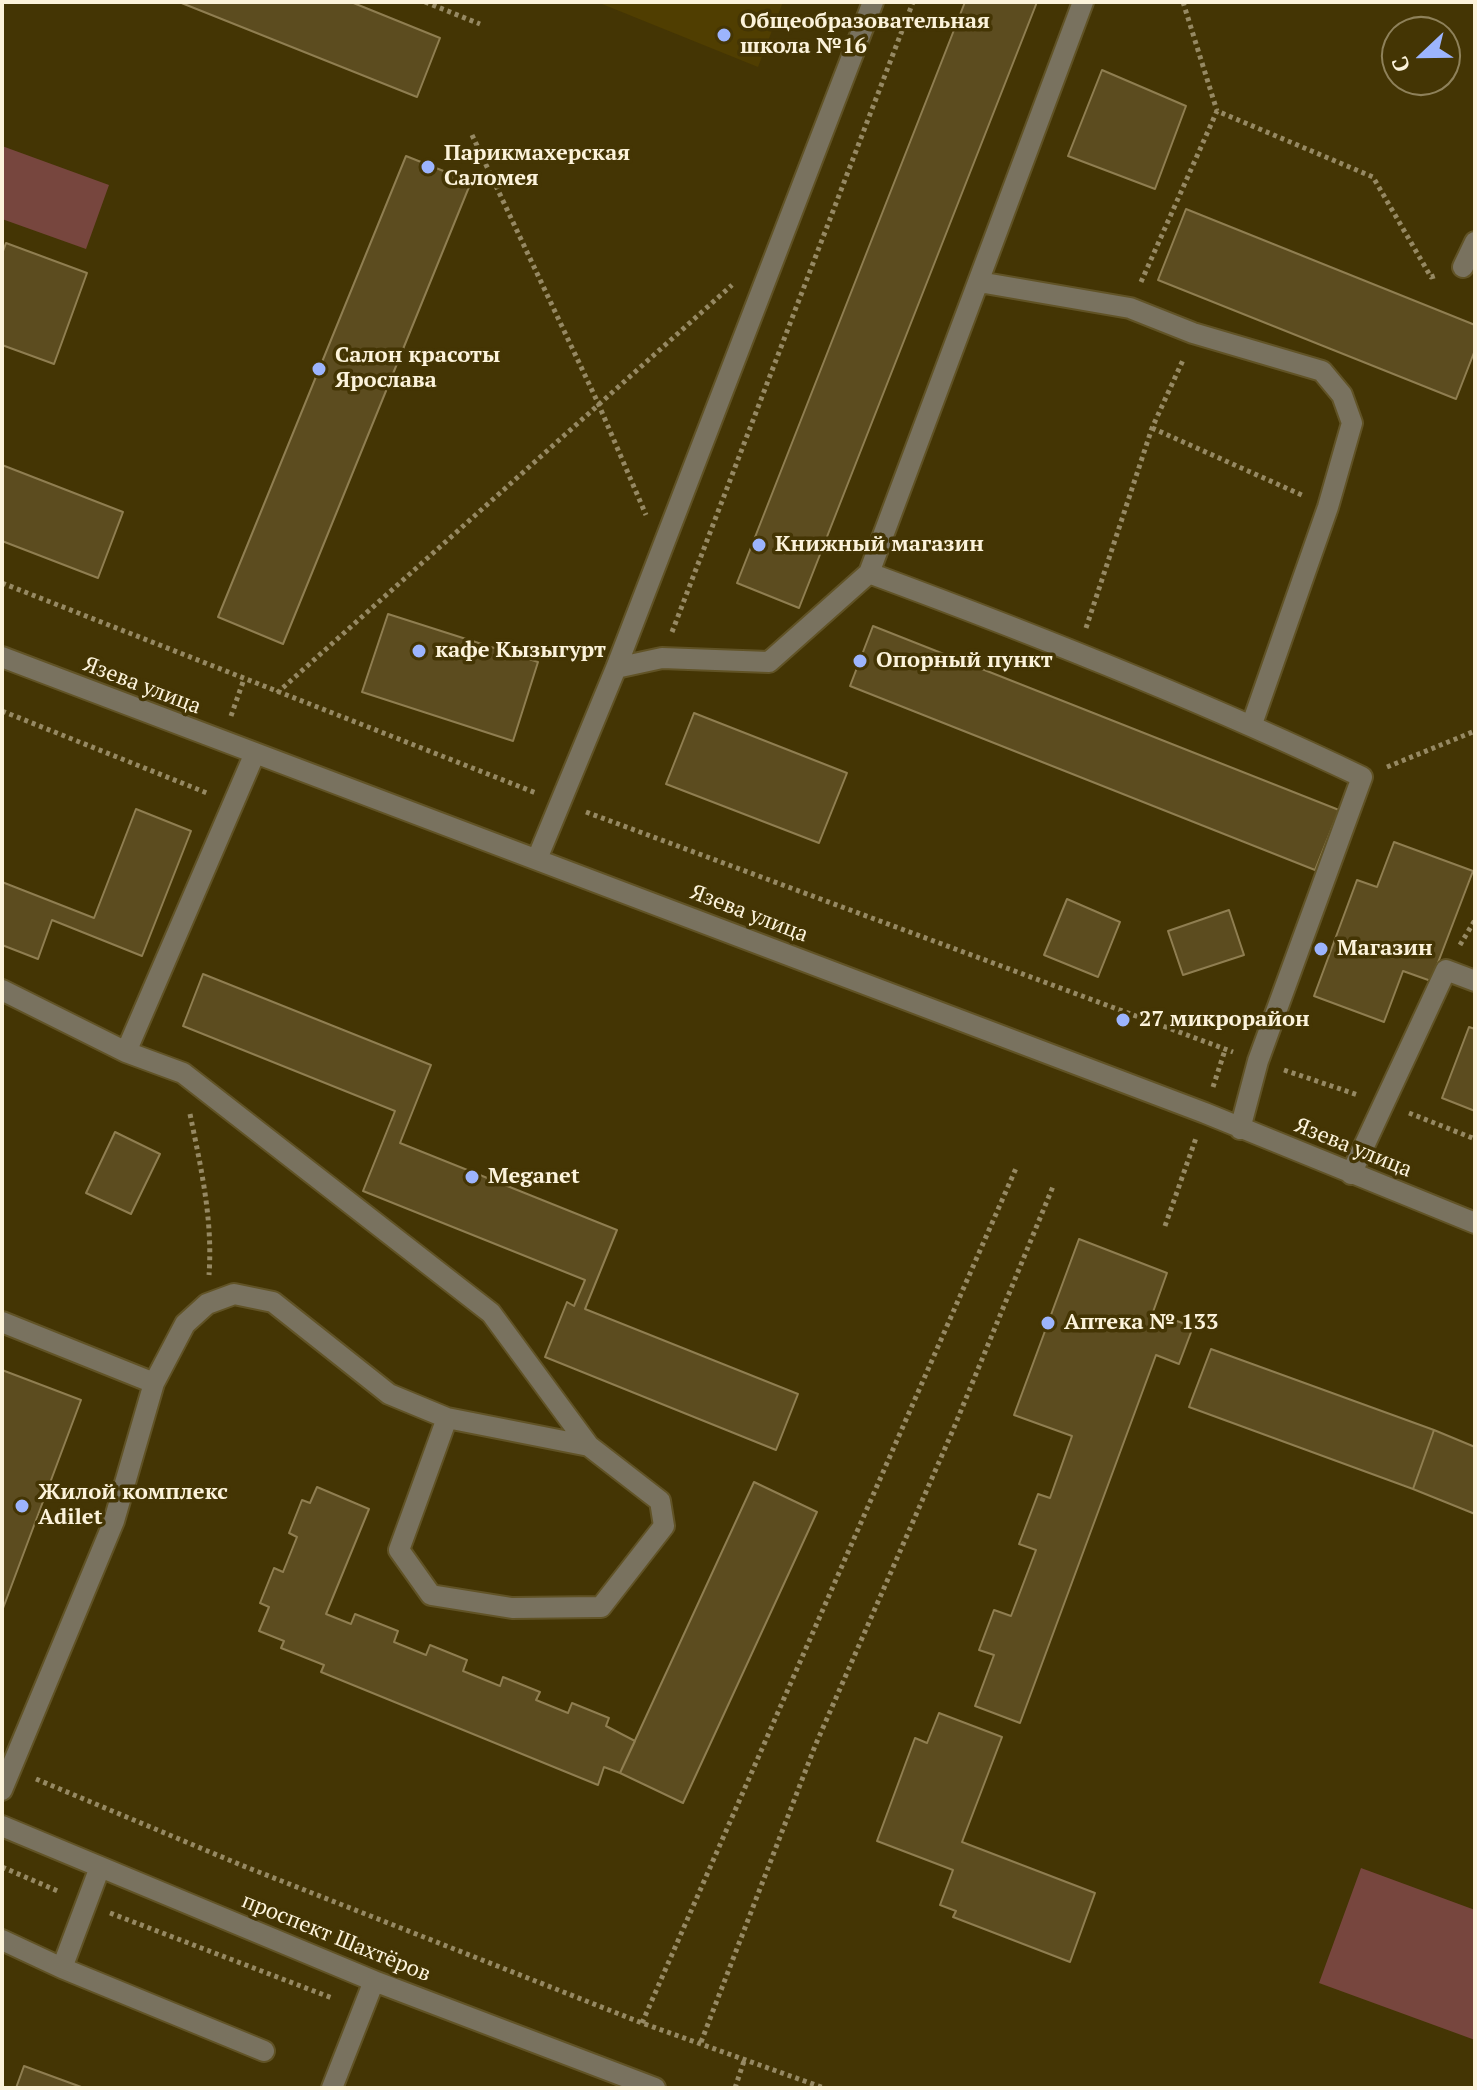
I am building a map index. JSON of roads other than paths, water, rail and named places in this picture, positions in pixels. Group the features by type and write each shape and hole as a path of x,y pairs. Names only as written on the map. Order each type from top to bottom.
{"street":[{"path":"537,859 558,801 616,668 873,2"},
{"path":"616,668 662,658 769,662 869,573 1083,2"},
{"path":"1463,267 1475,242"},
{"path":"979,282 1130,308 1193,333 1322,371 1342,395 1352,423 1328,507 1252,724"},
{"path":"869,573 1078,651 1252,724 1362,777 1258,1061 1240,1129"},
{"name":"Язева улица","path":"2,657 1240,1129 1475,1223"},
{"path":"126,1052 255,753"},
{"path":"1351,1174 1446,970 1475,981"},
{"path":"2,990 126,1052 183,1073 491,1313 589,1446 660,1501 664,1526 601,1607 512,1608 431,1595 399,1550 447,1418"},
{"path":"2,1790 114,1521 154,1383 185,1324 207,1304 234,1294 273,1302 389,1394 447,1418 589,1446"},
{"path":"2,1322 154,1383"},
{"name":"проспект Шахтёров","path":"2,1826 374,1981 655,2088"},
{"path":"62,1968 100,1867"},
{"path":"2,1940 264,2051"},
{"path":"332,2088 374,1981"}],"place":[{"name":"Общеобразовательная школа №16","path":"724,35"},
{"name":"Парикмахерская Саломея","path":"428,167"},
{"name":"Салон красоты Ярослава","path":"319,369"},
{"name":"Книжный магазин","path":"759,545"},
{"name":"кафе Кызыгурт","path":"419,651"},
{"name":"Опорный пункт","path":"860,661"},
{"name":"Магазин","path":"1321,949"},
{"name":"27 микрорайон","path":"1123,1020"},
{"name":"Meganet","path":"472,1177"},
{"name":"Аптека № 133","path":"1048,1323"},
{"name":"Жилой комплекс Adilet","path":"22,1506"}]}
